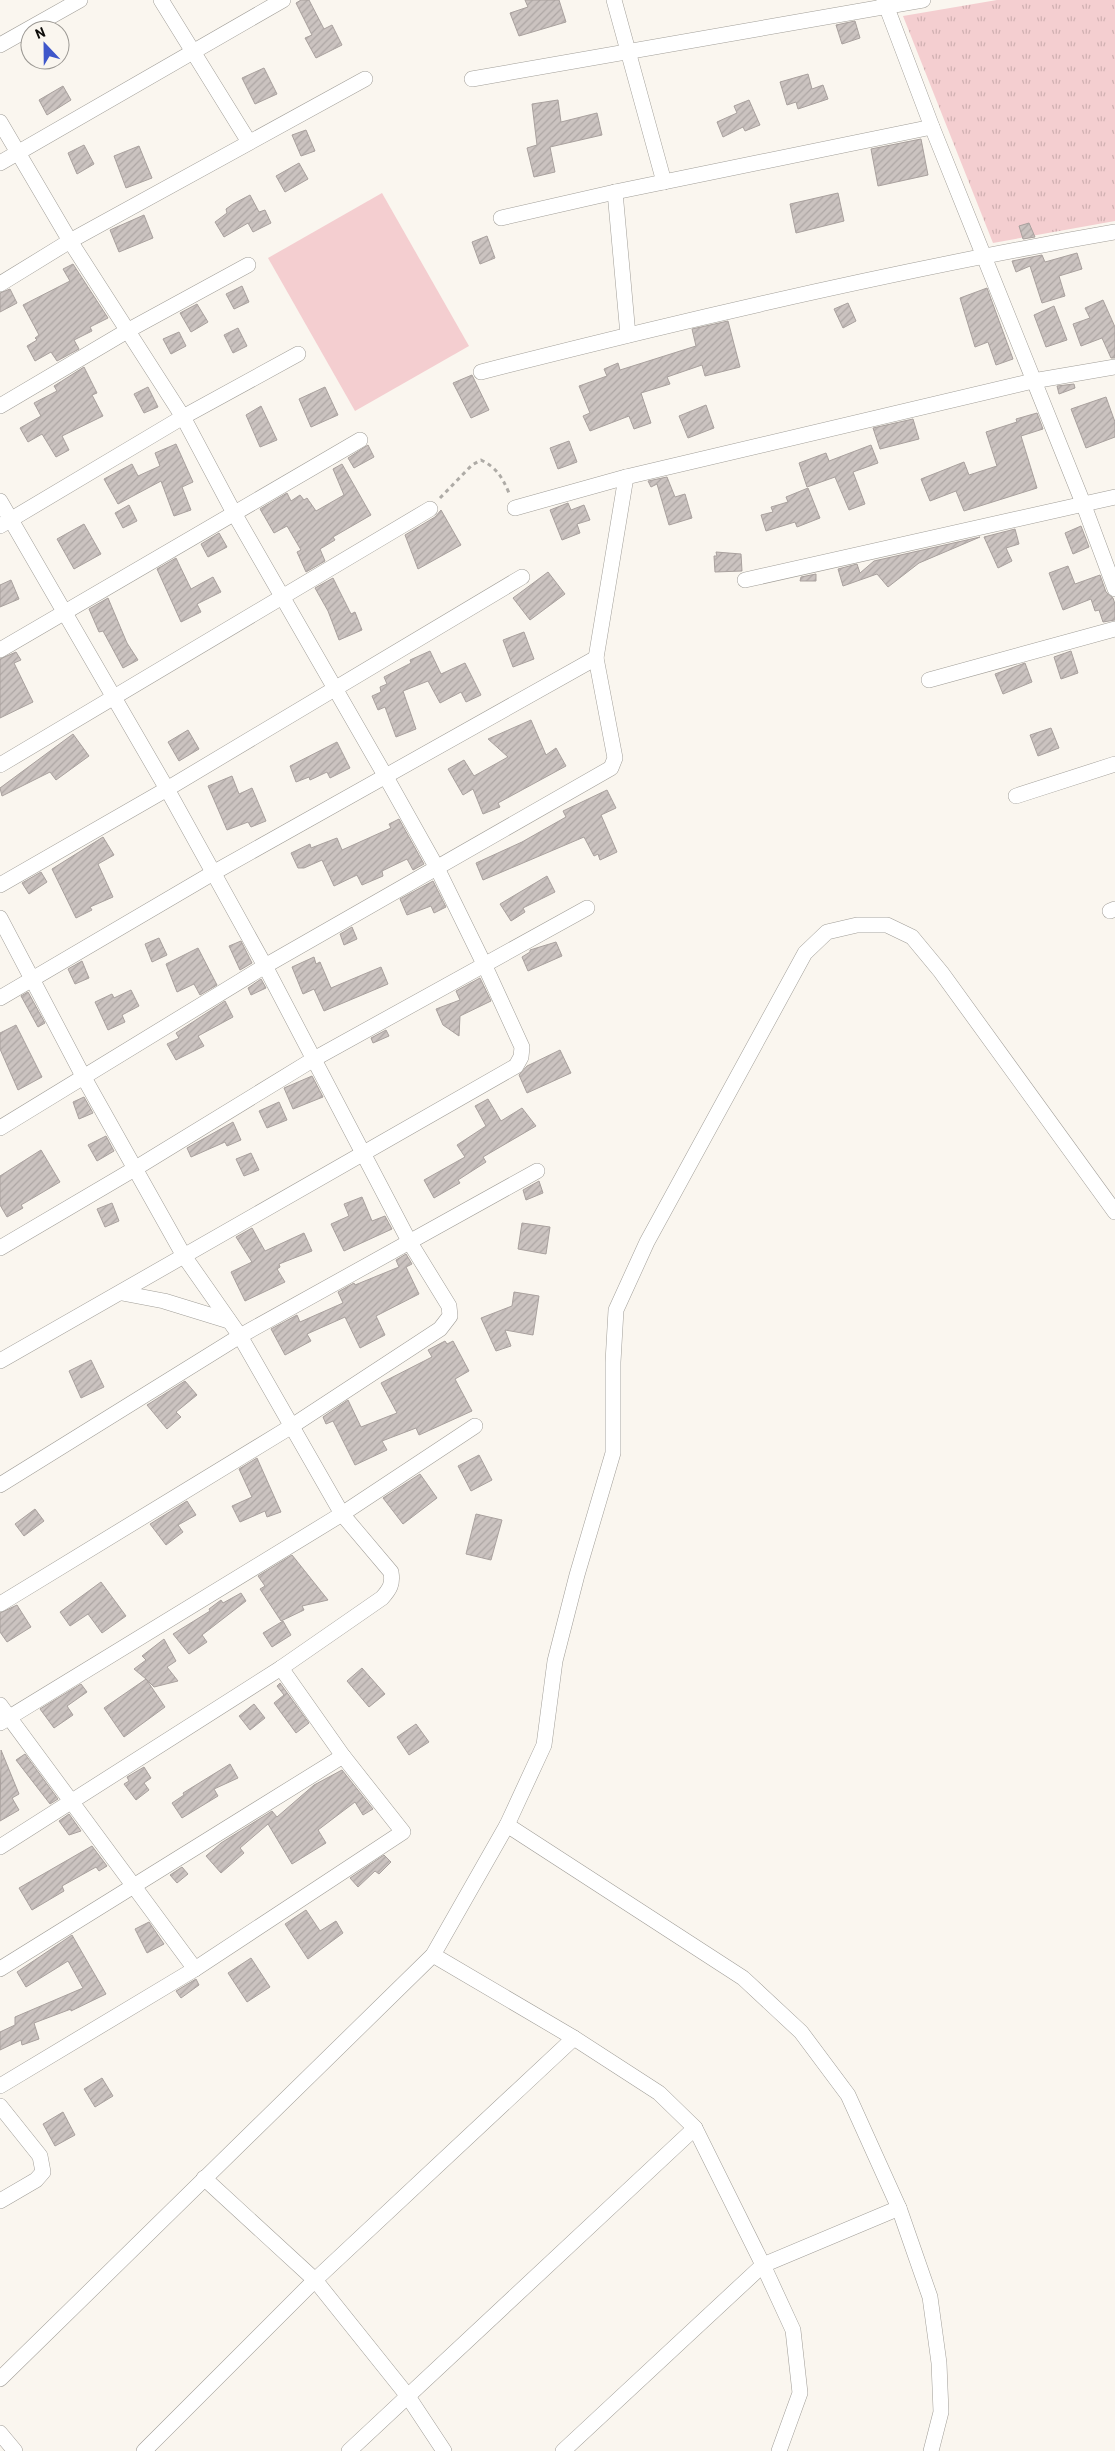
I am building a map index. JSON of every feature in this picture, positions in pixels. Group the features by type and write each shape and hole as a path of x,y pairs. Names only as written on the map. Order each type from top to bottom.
{"street":[{"path":"0,45 80,0"},
{"path":"161,0 249,142"},
{"path":"0,163 282,0"},
{"path":"614,0 664,182"},
{"path":"472,79 628,52 885,3 923,0"},
{"path":"885,3 932,127 1083,503 1115,589"},
{"path":"0,284 70,241 365,79"},
{"path":"0,122 70,241 182,418 334,689 386,777 436,868 484,964 522,1047 521,1057 516,1066 122,1293 0,1360"},
{"path":"501,218 615,192 932,127"},
{"path":"615,192 628,335"},
{"path":"481,372 628,335 983,255 1115,232"},
{"path":"0,406 128,331 248,265"},
{"path":"5,523 182,418 298,354"},
{"path":"515,508 626,477 1033,381 1115,367"},
{"path":"0,650 65,614 360,440"},
{"path":"0,1128 265,966 611,768 615,758 596,658 626,477"},
{"path":"746,580 1115,497"},
{"path":"0,501 5,523 65,614 167,789 265,966 365,1153 409,1241 449,1306 450,1316 440,1329 292,1426 0,1604"},
{"path":"0,765 430,509"},
{"path":"0,885 167,789 522,577"},
{"path":"929,680 1115,629"},
{"path":"0,998 213,873 596,658"},
{"path":"1016,796 1115,764"},
{"path":"0,1248 136,1168 314,1059 587,908"},
{"path":"0,918 83,1076 184,1256 240,1336 342,1514 391,1572 390,1588 382,1598 281,1668 0,1846"},
{"path":"0,2379 433,1954 507,1825 544,1745 555,1661 576,1575 613,1453 613,1362 616,1310 647,1242 805,953 827,932 857,925 887,925 912,937 941,972 1115,1212"},
{"path":"0,1485 240,1336 537,1171"},
{"path":"122,1293 164,1301 229,1321"},
{"path":"194,1969 71,1801 3,1715 342,1514 475,1426"},
{"path":"0,2086 194,1969 403,1832 344,1756 281,1668"},
{"path":"0,1969 344,1756"},
{"path":"507,1825 744,1978 800,2032 848,2094 899,2208 930,2297 939,2363 941,2412 931,2451"},
{"path":"433,1954 574,2038 659,2093 695,2128 793,2330 800,2393 779,2451"},
{"path":"144,2451 315,2280 574,2038"},
{"path":"0,2106 40,2156 43,2172 36,2180 0,2201"},
{"path":"349,2451 695,2128"},
{"path":"204,2178 315,2280 408,2395 444,2451"},
{"path":"563,2451 763,2265 899,2208"},
{"path":"0,2433 14,2451"}],"path":[{"path":"430,509 472,465 481,460 492,465 501,474 515,508"}],"green space":[{"path":"997,0 1115,0 1115,221 993,243 903,16"},
{"path":"382,193 469,346 355,411 268,258"}],"building":[{"path":"301,0 309,0 324,29 332,25 342,45 316,58 305,38 312,35 296,3"},
{"path":"525,0 559,0 566,22 519,36 510,13 528,7"},
{"path":"855,21 860,38 842,44 836,25"},
{"path":"264,68 277,94 255,104 242,78"},
{"path":"808,74 812,89 823,85 828,99 798,109 796,102 787,105 780,82"},
{"path":"63,86 71,100 47,115 39,100"},
{"path":"558,100 561,122 597,113 602,135 550,147 555,172 534,177 527,148 537,145 532,104"},
{"path":"749,100 760,125 745,131 743,127 723,137 717,122 737,113 734,106"},
{"path":"306,130 315,151 301,156 292,135"},
{"path":"921,139 928,175 878,186 871,149"},
{"path":"84,145 94,164 77,174 68,153"},
{"path":"139,146 152,178 126,188 114,156"},
{"path":"299,163 308,179 285,192 276,176"},
{"path":"838,193 844,221 796,233 790,204"},
{"path":"250,195 259,212 265,210 271,223 253,232 248,223 224,237 215,222 227,213 226,209"},
{"path":"144,215 153,238 119,252 110,230"},
{"path":"1029,223 1035,237 1023,239 1019,226"},
{"path":"487,236 495,258 480,264 472,242"},
{"path":"1077,253 1082,269 1059,276 1065,296 1042,303 1030,266 1016,272 1012,261 1042,255 1045,262"},
{"path":"73,264 108,318 90,327 92,331 74,340 79,349 57,361 51,352 35,361 27,346 37,340 35,338 39,335 23,305 70,281 63,269"},
{"path":"242,286 249,302 234,309 226,294"},
{"path":"987,288 1013,359 996,365 988,342 975,347 960,298"},
{"path":"10,289 17,303 0,312 0,293"},
{"path":"1103,300 1115,327 1115,358 1111,358 1102,338 1081,346 1073,324 1090,318 1085,308"},
{"path":"848,303 856,321 843,328 834,309"},
{"path":"197,304 208,322 191,332 180,313"},
{"path":"1054,306 1067,340 1046,347 1034,315"},
{"path":"728,321 740,367 705,376 702,365 667,377 670,384 641,393 651,423 634,429 629,416 590,431 583,416 590,413 579,386 607,376 604,369 618,363 620,370 696,346 692,329"},
{"path":"238,328 247,346 233,353 224,335"},
{"path":"179,332 186,346 171,354 163,339"},
{"path":"84,367 97,393 92,395 103,416 62,436 69,450 56,457 42,434 28,442 20,428 41,416 34,403 57,391 54,386"},
{"path":"472,375 489,410 471,418 453,383"},
{"path":"1074,384 1075,388 1059,394 1057,386"},
{"path":"148,387 158,407 144,413 134,394"},
{"path":"325,387 338,415 311,427 299,399"},
{"path":"1106,397 1115,422 1115,437 1086,448 1071,409"},
{"path":"706,405 714,428 688,438 679,416"},
{"path":"261,406 277,440 260,447 246,415"},
{"path":"1037,413 1043,429 1021,436 1037,488 964,511 956,491 930,501 921,479 964,462 969,475 997,466 986,432 1017,422 1016,419"},
{"path":"913,419 919,439 880,449 873,428"},
{"path":"569,441 577,462 558,469 550,448"},
{"path":"176,444 193,482 182,487 191,510 174,516 161,481 118,504 104,479 132,464 138,476 160,466 155,453"},
{"path":"368,445 374,457 354,468 348,458"},
{"path":"871,445 878,463 853,472 865,504 849,510 835,477 807,487 799,463 826,453 829,461"},
{"path":"342,464 371,515 333,537 335,540 320,549 325,561 306,572 297,552 301,550 287,526 274,533 260,509 287,493 291,501 300,495 304,500 307,498 316,511 344,495 333,469"},
{"path":"667,477 675,497 685,494 692,518 669,525 657,484 651,487 648,481"},
{"path":"808,488 820,518 797,527 795,522 766,531 761,515 773,512 771,507 788,502 786,497"},
{"path":"568,503 571,510 584,505 590,520 577,524 580,533 562,540 550,510"},
{"path":"129,505 137,521 123,528 115,513"},
{"path":"441,510 461,545 418,569 405,535 435,517"},
{"path":"84,524 101,554 74,569 57,539"},
{"path":"1081,526 1089,547 1073,554 1065,533"},
{"path":"1015,529 1019,544 1006,548 1012,561 998,568 984,537"},
{"path":"219,533 227,547 208,557 201,544"},
{"path":"980,537 919,563 888,587 877,574 843,586 838,569 857,564 860,573 874,561"},
{"path":"716,552 741,554 742,571 715,572 714,556 717,556"},
{"path":"176,558 191,589 213,577 221,592 197,604 201,612 181,622 157,569"},
{"path":"1068,566 1075,584 1100,575 1106,592 1113,598 1115,604 1115,620 1103,622 1099,610 1095,611 1091,599 1063,610 1049,573"},
{"path":"548,572 565,594 530,620 513,598"},
{"path":"816,574 816,581 800,581 801,577"},
{"path":"333,578 351,614 355,612 362,630 339,640 328,611 315,588"},
{"path":"11,580 19,599 0,607 0,585"},
{"path":"108,598 127,643 138,660 123,668 103,631 99,632 89,609"},
{"path":"524,632 534,659 513,667 503,640"},
{"path":"430,651 441,674 465,663 481,695 466,702 461,692 440,703 428,681 403,691 416,729 396,737 385,707 378,710 372,696 381,692 380,687 387,684 384,677 411,663 410,660"},
{"path":"1071,651 1078,673 1061,679 1054,657"},
{"path":"16,652 21,660 14,663 33,702 0,718 0,659"},
{"path":"1025,663 1032,682 1003,694 995,674"},
{"path":"531,720 546,755 556,748 566,766 498,803 500,807 483,814 473,789 463,795 448,769 464,760 474,776 508,757 488,739"},
{"path":"1051,728 1059,748 1038,756 1030,735"},
{"path":"188,730 199,749 179,761 168,742"},
{"path":"73,734 89,756 56,780 50,772 2,796 0,788"},
{"path":"337,742 350,768 330,778 327,772 310,780 309,777 296,782 290,766"},
{"path":"232,776 239,794 252,788 266,821 251,827 248,822 227,830 208,786"},
{"path":"607,790 616,808 601,815 617,852 600,860 598,854 594,856 584,837 483,880 476,863 522,842 566,817 563,811"},
{"path":"399,819 424,864 413,870 407,859 382,871 383,876 362,885 357,875 334,886 322,860 304,868 298,868 291,853 310,844 311,848 337,838 342,850 391,828 389,824"},
{"path":"103,837 114,855 98,864 113,897 90,907 92,910 76,918 52,869"},
{"path":"41,872 47,882 29,894 22,883"},
{"path":"547,876 555,892 523,908 525,912 511,921 500,904"},
{"path":"433,881 446,907 434,913 431,906 407,915 400,899"},
{"path":"352,927 357,939 344,945 340,934"},
{"path":"159,938 167,955 152,962 145,944"},
{"path":"241,941 252,963 240,970 229,946"},
{"path":"556,942 562,956 528,971 522,957 530,952 530,950"},
{"path":"198,948 217,985 200,995 194,984 177,992 166,964"},
{"path":"314,957 316,964 320,962 331,988 381,967 388,984 324,1011 314,989 303,994 292,967"},
{"path":"82,961 89,978 75,984 68,969"},
{"path":"480,978 491,1001 460,1016 459,1036 443,1025 436,1009 460,1000 456,991"},
{"path":"261,979 266,988 251,995 248,988"},
{"path":"131,990 139,1006 122,1015 125,1022 108,1030 95,1002 112,994 114,998"},
{"path":"28,992 45,1023 38,1027 21,996"},
{"path":"225,1001 233,1017 198,1036 204,1046 176,1060 167,1044 179,1038 176,1033"},
{"path":"16,1025 42,1077 18,1090 0,1049 0,1033"},
{"path":"386,1030 389,1036 373,1043 371,1038"},
{"path":"560,1050 571,1073 527,1093 519,1075 527,1066"},
{"path":"312,1076 323,1097 293,1109 284,1088"},
{"path":"84,1097 93,1113 79,1119 73,1102"},
{"path":"488,1099 501,1121 522,1108 536,1126 483,1157 486,1162 458,1180 460,1183 434,1198 424,1180 465,1157 457,1145 486,1126 475,1106"},
{"path":"279,1102 287,1120 267,1128 259,1111"},
{"path":"233,1122 241,1140 227,1146 225,1142 191,1157 187,1148"},
{"path":"106,1136 114,1151 97,1161 88,1145"},
{"path":"41,1150 60,1182 21,1205 23,1208 7,1217 0,1205 0,1176"},
{"path":"251,1153 259,1170 244,1176 236,1159"},
{"path":"539,1181 543,1193 526,1200 523,1190"},
{"path":"362,1197 372,1221 385,1216 392,1229 344,1251 331,1224 349,1216 344,1204"},
{"path":"112,1203 119,1221 105,1227 97,1209"},
{"path":"522,1223 550,1227 546,1254 518,1249"},
{"path":"252,1228 265,1251 304,1233 312,1251 279,1264 280,1267 277,1269 285,1282 245,1301 231,1272 252,1262 236,1237"},
{"path":"406,1254 412,1264 406,1267 419,1294 376,1316 385,1335 360,1348 345,1317 307,1334 311,1341 285,1355 271,1329 297,1315 300,1322 343,1303 338,1292 354,1283 355,1285 399,1267 396,1260"},
{"path":"514,1292 539,1296 533,1335 505,1330 511,1346 496,1351 481,1318 512,1306"},
{"path":"445,1341 447,1344 453,1341 469,1371 455,1379 472,1411 419,1435 416,1428 382,1441 387,1450 355,1465 333,1421 326,1424 323,1417 348,1400 361,1427 397,1413 381,1383 432,1357 428,1350"},
{"path":"91,1360 104,1387 81,1398 69,1371"},
{"path":"185,1381 197,1395 176,1412 181,1417 167,1429 147,1405"},
{"path":"479,1455 492,1480 471,1491 458,1466"},
{"path":"257,1458 281,1512 267,1517 265,1511 240,1522 232,1506 252,1497 239,1469"},
{"path":"420,1474 437,1498 403,1524 383,1498"},
{"path":"187,1501 196,1515 178,1525 183,1532 166,1545 150,1524"},
{"path":"35,1509 44,1521 24,1536 15,1524"},
{"path":"476,1514 502,1520 491,1560 466,1554"},
{"path":"292,1555 328,1600 302,1606 304,1610 281,1621 260,1589 265,1586 258,1576"},
{"path":"101,1582 126,1616 102,1633 88,1614 70,1626 60,1612"},
{"path":"241,1593 246,1601 202,1635 207,1642 189,1654 173,1634 210,1611 209,1609 221,1600 223,1603"},
{"path":"17,1605 31,1627 7,1642 0,1632 0,1613"},
{"path":"283,1621 291,1635 272,1647 263,1633"},
{"path":"164,1639 176,1661 167,1667 178,1681 154,1687 134,1669 146,1660 142,1656"},
{"path":"362,1668 385,1694 369,1707 347,1681"},
{"path":"146,1679 165,1707 124,1737 104,1708"},
{"path":"280,1683 309,1723 296,1733 274,1703 284,1695 277,1686"},
{"path":"81,1684 87,1692 67,1706 73,1715 54,1728 40,1709"},
{"path":"254,1704 265,1718 250,1730 239,1716"},
{"path":"416,1724 429,1742 409,1755 397,1737"},
{"path":"1,1750 19,1794 12,1798 19,1810 0,1821"},
{"path":"25,1754 58,1799 50,1804 16,1760"},
{"path":"230,1764 238,1778 214,1789 218,1796 182,1818 172,1803 184,1795 183,1793"},
{"path":"144,1767 151,1778 144,1783 149,1790 136,1800 124,1784 129,1781 127,1777"},
{"path":"342,1770 373,1809 363,1815 355,1802 318,1830 326,1843 292,1864 268,1824 240,1848 244,1853 221,1873 206,1856 221,1843 272,1811 277,1817 314,1785"},
{"path":"69,1814 81,1831 69,1835 59,1821"},
{"path":"92,1846 107,1866 99,1871 96,1867 62,1886 64,1891 32,1910 19,1888"},
{"path":"384,1855 391,1862 379,1874 375,1871 358,1887 350,1878"},
{"path":"182,1867 188,1874 177,1883 170,1875"},
{"path":"306,1910 320,1931 336,1921 343,1933 308,1959 285,1924"},
{"path":"149,1922 164,1944 147,1953 135,1929"},
{"path":"72,1935 106,1994 71,2011 71,2009 34,2023 39,2039 22,2045 21,2040 0,2050 0,2032 15,2025 15,2017 83,1988 68,1961 26,1987 17,1972"},
{"path":"251,1958 270,1987 247,2002 228,1973"},
{"path":"196,1979 199,1985 181,1998 176,1991"},
{"path":"102,2078 113,2096 95,2107 84,2089"},
{"path":"63,2112 75,2135 55,2146 43,2124"}]}
